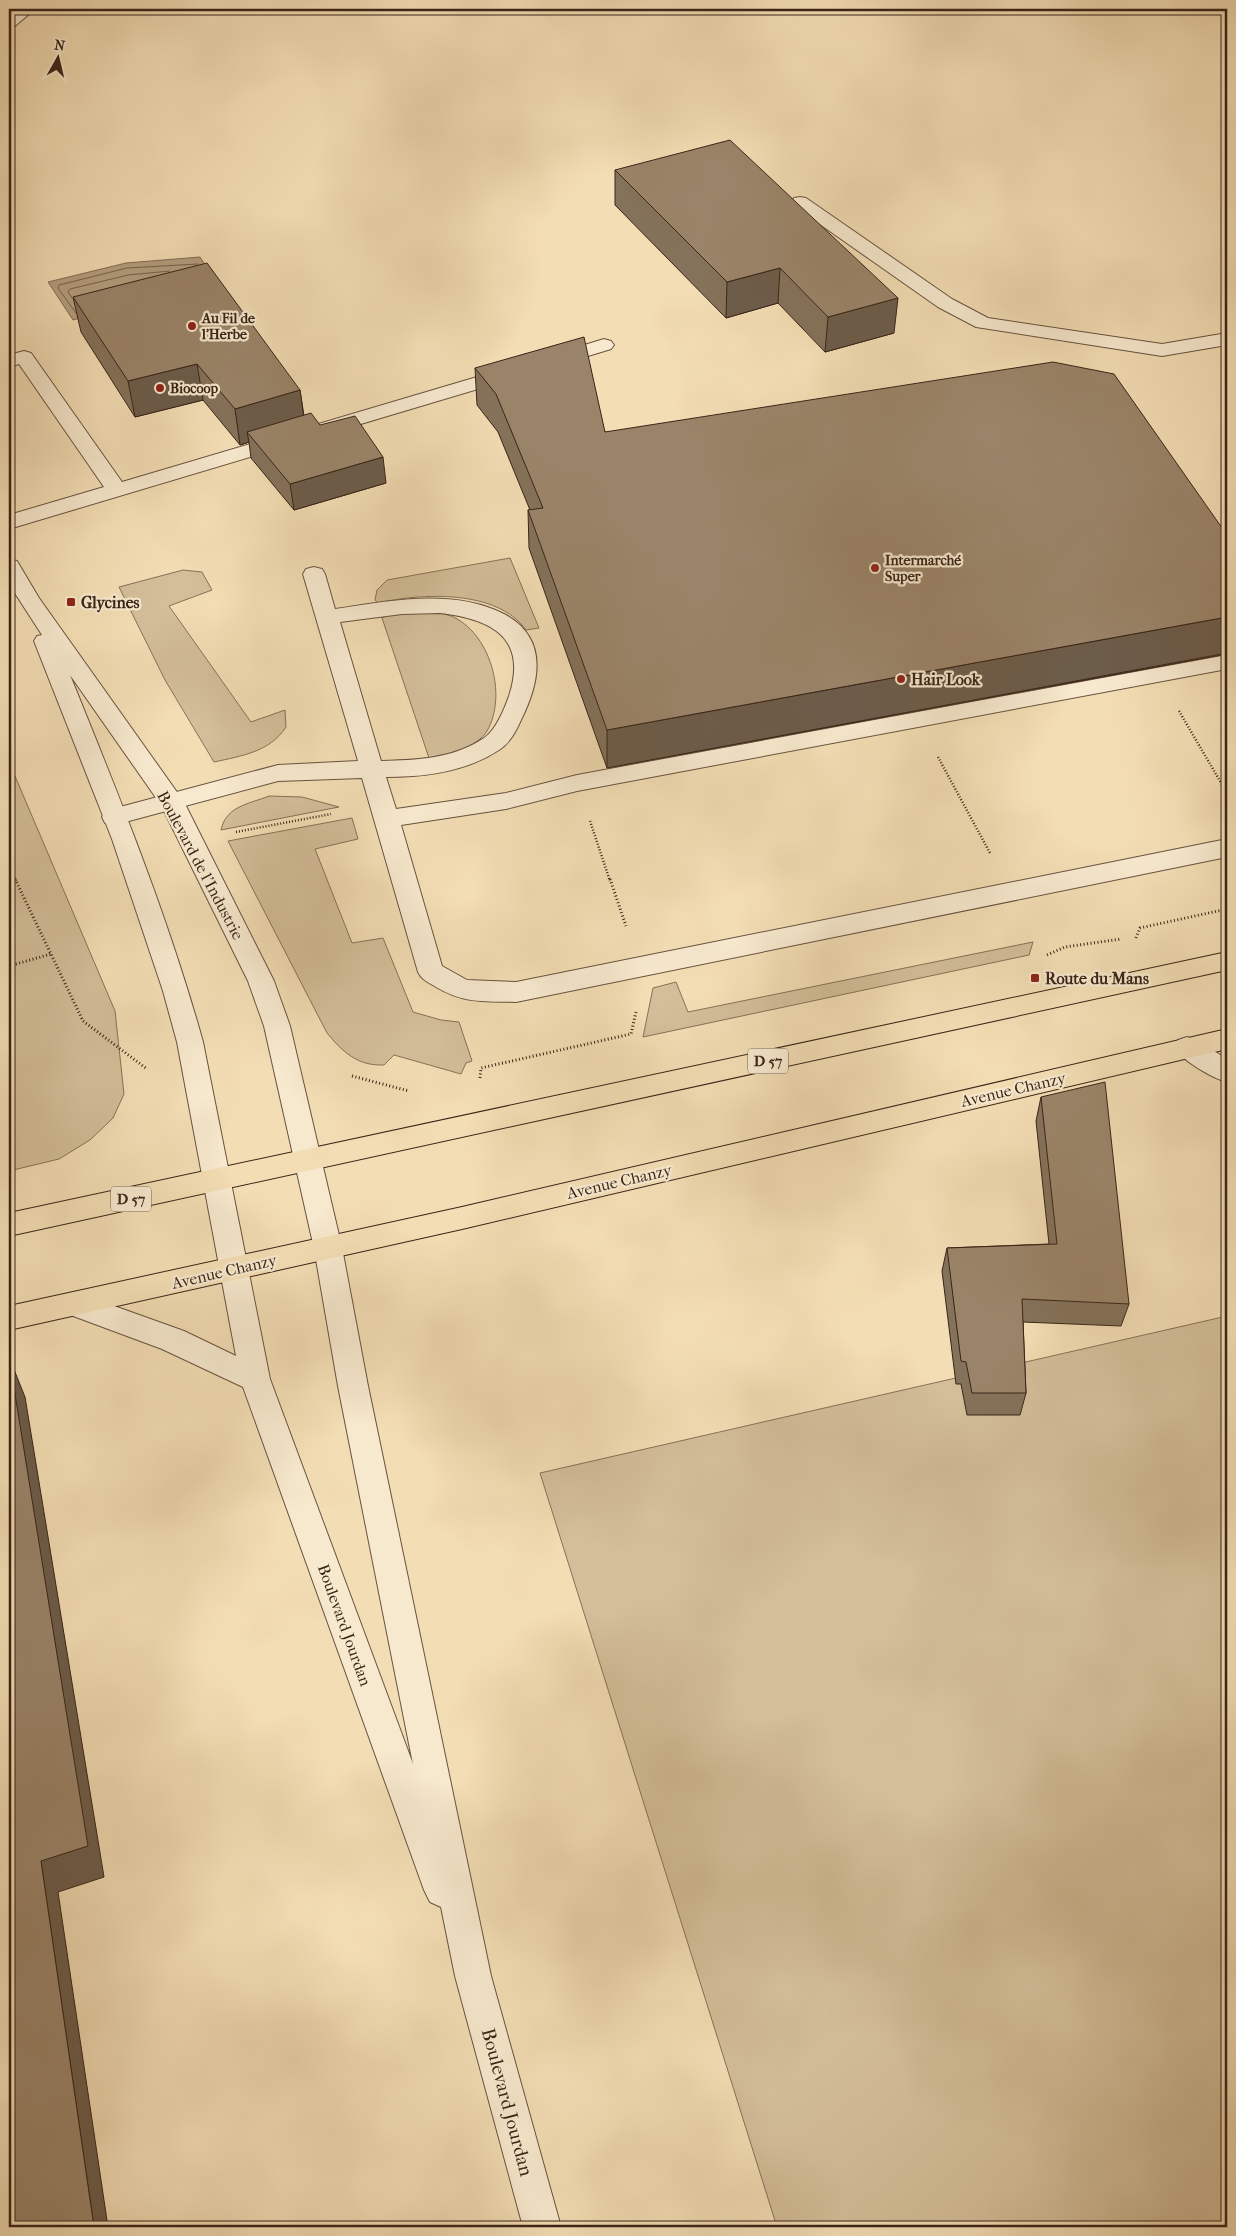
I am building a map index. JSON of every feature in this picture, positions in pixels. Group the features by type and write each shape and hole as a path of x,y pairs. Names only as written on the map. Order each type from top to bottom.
{"main road":[{"name":"D 57","path":"9,1225 1227,961"},
{"name":"Avenue Chanzy","path":"9,1318 328,1248 1227,1038"}],"street":[{"path":"9,22 27,9"},
{"path":"800,202 945,303 983,322 1162,350 1227,339"},
{"path":"9,522 604,345"},
{"path":"16,359 117,490"},
{"name":"Boulevard de l'Industrie","path":"9,566 29,600 172,802 261,981 277,1026 328,1248"},
{"path":"314,574 431,972 462,990 516,992 1227,848"},
{"name":"Boulevard de l'Industrie","path":"29,600 114,817 162,946 179,999 190,1042 218,1180 233,1269"},
{"path":"114,817 278,773 432,767 478,751 498,739 517,708 524,688 525,648 513,631 500,622 477,612 403,606 326,617"},
{"path":"387,819 506,801 577,783 1227,662"},
{"path":"1187,1048 1227,1072"},
{"name":"Boulevard Jourdan","path":"328,1248 353,1386 473,1976 542,2227"},
{"name":"Boulevard Jourdan","path":"233,1269 255,1379 473,1976"},
{"path":"75,1304 166,1337 255,1379"}],"path":[{"path":"1158,675 1227,793"},
{"path":"918,720 1010,891"},
{"path":"480,1086 481,1068 631,1034 643,985 640,968 577,783"},
{"path":"9,867 82,1021 147,1069"},
{"path":"1136,938 1140,928 1227,909"},
{"path":"9,966 51,954"},
{"path":"352,1076 407,1092 416,1091"}],"shaded area":[{"path":"510,558 539,628 526,630 513,617 497,607 457,597 415,597 378,603 375,600 377,590 387,580"},
{"path":"183,570 202,572 212,590 169,606 251,722 285,710 286,727 272,742 254,752 214,762 165,680 119,587"},
{"path":"424,610 451,616 465,624 476,636 492,666 496,700 493,716 483,737 469,746 429,758 382,618 393,613"},
{"path":"9,762 115,1011 124,1094 113,1118 90,1140 59,1159 9,1171"},
{"path":"269,796 302,797 339,807 221,830 224,822 233,811"},
{"path":"352,818 358,839 315,849 352,943 383,938 413,1012 441,1020 459,1022 472,1061 466,1063 461,1074 394,1055 384,1065 374,1065 358,1060 339,1046 327,1033 228,841"},
{"path":"1033,942 1029,955 643,1037 653,988 676,982 688,1012"},
{"path":"1227,1316 1227,2227 777,2227 540,1473"}],"water":[{"path":"200,257 217,283 73,320 48,282 126,263"}],"building":[{"path":"730,140 898,298 828,317 780,268 727,282 615,170"},
{"path":"207,263 300,390 235,409 197,364 128,381 73,297"},
{"name":"Intermarché Super","path":"584,337 605,432 1053,362 1114,374 1227,535 1227,617 607,730 528,510 543,508 496,394 475,368"},
{"path":"311,413 320,425 355,416 383,457 290,484 247,432"},
{"path":"1105,1082 1129,1304 1022,1299 1026,1393 972,1393 966,1362 961,1361 947,1248 1057,1244 1041,1097"},
{"path":"9,1357 88,1846 41,1861 94,2227 9,2227"}],"place":[{"name":"Au Fil de l'Herbe","path":"192,326"},
{"name":"Biocoop","path":"160,388"},
{"name":"Intermarché Super","path":"875,568"},
{"name":"Glycines","path":"71,602"},
{"name":"Hair Look","path":"901,679"},
{"name":"Route du Mans","path":"1035,978"}]}
